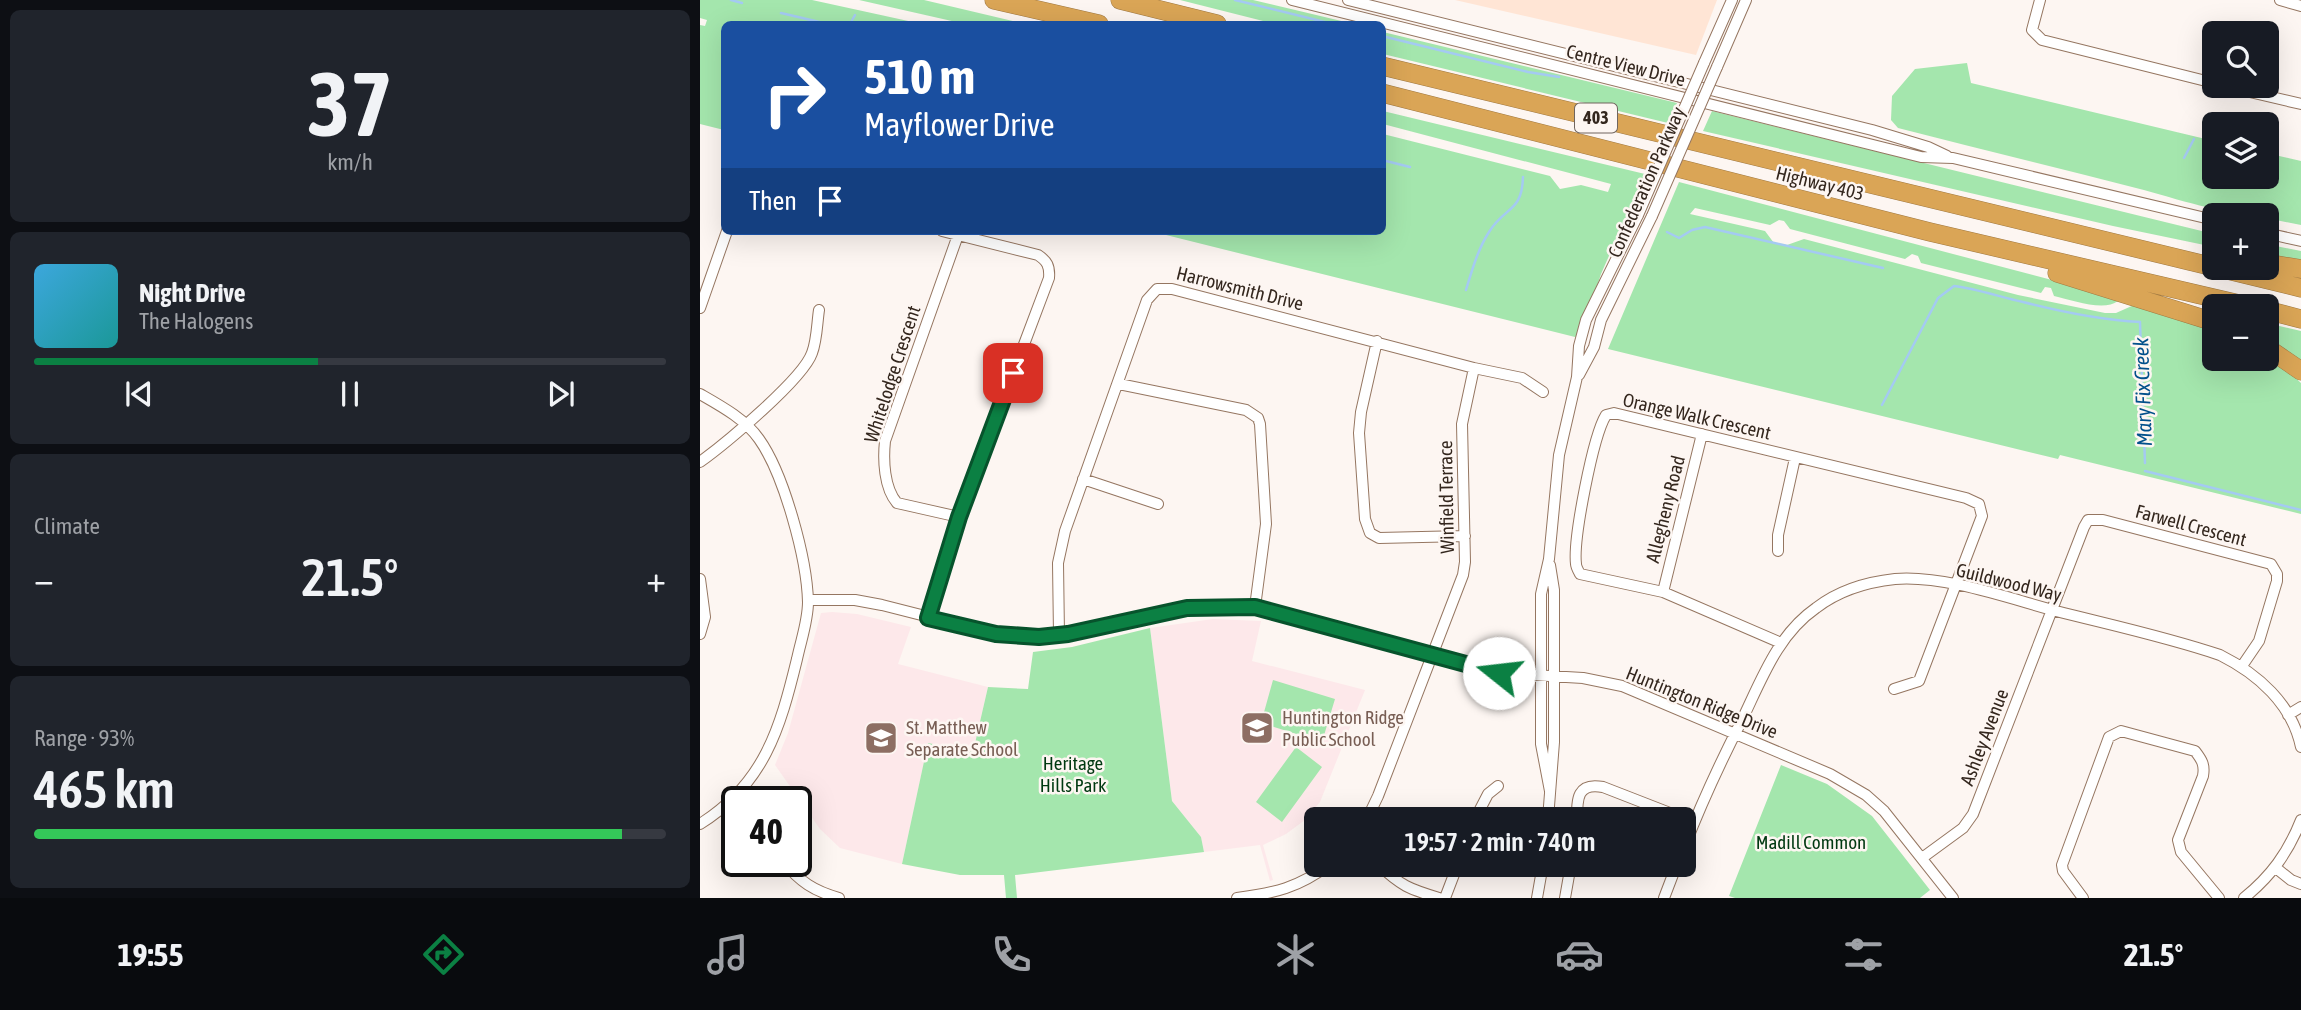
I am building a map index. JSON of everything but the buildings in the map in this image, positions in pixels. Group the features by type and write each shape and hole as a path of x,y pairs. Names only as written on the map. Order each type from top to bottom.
{"highway":[{"path":"995,0 1086,21"},
{"path":"1120,0 1205,21"},
{"name":"Highway 403","path":"1386,67 2202,264"},
{"name":"Highway 403","path":"1386,94 1930,232 2202,295"},
{"path":"1930,232 2202,318"},
{"path":"2116,243 2150,242 2202,252"},
{"path":"2279,265 2301,269"},
{"name":"Highway 403","path":"2269,280 2301,288"},
{"path":"2279,313 2301,318"},
{"path":"2279,356 2301,371"}],"street":[{"name":"Centre View Drive","path":"1348,0 1872,130 1928,147 1953,158 2202,217"},
{"name":"Confederation Parkway","path":"1550,790 1541,744 1541,594 1549,559 1559,455 1577,377 1579,346 1586,320 1638,215 1732,0"},
{"name":"Confederation Parkway","path":"1577,377 1594,347 1601,320 1652,216 1746,0"},
{"path":"2040,0 2032,30 2042,40 2202,80"},
{"path":"2280,0 2301,6"},
{"name":"Centre View Drive","path":"1297,1 1384,21"},
{"name":"Centre View Drive","path":"1386,21 1922,157 1953,158"},
{"path":"2275,98 2301,104"},
{"path":"700,308 726,235"},
{"path":"928,618 959,517 1049,278 1050,269 1038,255 958,235"},
{"name":"Whitelodge Crescent","path":"958,235 885,441 883,458 891,496 897,503 959,517"},
{"path":"2279,236 2301,240"},
{"name":"Harrowsmith Drive","path":"1059,635 1058,563 1065,531 1147,300 1157,289 1163,287 1474,368 1522,378 1543,392"},
{"path":"700,462 803,371 813,351 819,310"},
{"path":"1377,341 1360,412 1359,433 1367,528 1379,538 1465,536"},
{"name":"Winfield Terrace","path":"1373,807 1463,575 1465,536 1462,424 1474,368"},
{"path":"1119,384 1246,410 1258,418 1266,524 1255,607"},
{"path":"700,394 745,424 759,439 781,481 794,526 808,600 806,621 778,726 759,768 747,786"},
{"name":"Orange Walk Crescent","path":"1781,643 1663,592 1580,574 1576,565 1580,526 1597,436 1606,415 1614,413 1966,498 1979,504 1982,516 1955,586"},
{"name":"Allegheny Road","path":"1663,592 1702,434"},
{"path":"1778,551 1777,535 1795,458"},
{"path":"1083,479 1158,504"},
{"name":"Farwell Crescent","path":"2052,610 2084,527 2088,520 2095,518 2271,564 2277,574 2277,581 2264,628 2259,641 2242,666"},
{"name":"Confederation Parkway","path":"1549,559 1555,590 1554,742 1549,807"},
{"path":"700,579 705,617 700,634"},
{"name":"Guildwood Way","path":"1696,816 1781,643 1815,608 1840,593 1869,583 1895,579 1924,579 2006,597 2197,647 2242,666 2266,686 2288,715 2301,747"},
{"path":"1894,689 1919,681 1955,586"},
{"name":"Huntington Ridge Drive","path":"808,600 855,600 996,634 1039,637 1187,608 1255,607 1499,673 1583,678 1629,689 1830,774 1867,794 1952,898"},
{"name":"Ashley Avenue","path":"1922,858 1963,828 1973,814 2052,610"},
{"path":"2288,715 2301,707"},
{"path":"2083,898 2063,871 2062,865 2109,737 2121,731 2195,751 2202,760 2205,768 2203,776 2178,840 2181,852 2219,898"},
{"path":"1577,807 1577,799 1583,789 1592,785 1654,807"},
{"path":"1481,807 1488,794 1498,786"},
{"path":"700,824 721,811"},
{"path":"2244,898 2276,868 2292,842 2301,820"},
{"path":"2276,868 2301,884"},
{"path":"797,877 816,895 839,898"},
{"path":"1237,898 1281,895 1311,877"},
{"path":"1392,877 1409,889 1439,898"},
{"path":"1445,898 1453,877"},
{"path":"1537,898 1541,877"},
{"path":"1565,898 1569,877"},
{"path":"1664,898 1672,877"}],"shaded area":[{"path":"1455,0 1717,0 1696,55"},
{"name":"St. Matthew Separate School","path":"821,613 857,614 911,627 898,664 988,687 973,752 928,744 902,864 840,848 812,818 812,786 790,786 775,765 788,733"},
{"name":"Huntington Ridge Public School","path":"1213,619 1261,621 1252,661 1365,690 1320,802 1316,807 1304,807 1304,821 1286,834 1263,845 1273,880 1270,881 1260,845 1204,852 1201,837 1172,801 1150,628"}],"green space":[{"path":"700,0 812,0 908,21 721,21 721,129 700,124 700,25 705,26 707,20 700,18"},
{"path":"859,0 924,0 1012,21 952,21"},
{"path":"1180,0 1253,0 1341,21 1263,21"},
{"path":"1386,33 1677,103 1668,123 1386,55"},
{"path":"1967,63 1971,83 2202,138 2202,189 2279,189 2279,156 2301,161 2301,225 2279,221 2279,203 2202,203 2201,206 1898,128 1891,120 1892,96 1915,69"},
{"path":"1712,111 2202,231 2202,245 2113,226 1703,131"},
{"path":"1386,112 1645,174 1601,274 1581,334 1575,337 1166,235 1386,235 1386,135 1550,176 1560,189 1581,185 1608,192 1611,184 1386,125"},
{"path":"1679,182 2052,280 2118,301 2105,305 2078,302 2054,296 2051,288 2045,287 2041,293 1921,263 1918,256 1912,254 1905,259 1790,229 1784,221 1779,220 1770,225 1695,208 1690,214 1765,231 1774,243 1787,245 1804,239 2018,295 2105,313 2116,313 2134,305 2202,327 2202,371 2279,371 2279,364 2301,383 2301,514 2060,455 2058,459 1608,349"},
{"path":"2279,247 2301,251 2301,263 2279,259"},
{"path":"2279,326 2301,331 2301,363 2279,346"},
{"name":"Heritage Hills Park","path":"1150,628 1172,801 1201,837 1204,852 1015,875 1017,898 1006,898 1004,875 960,875 902,864 928,743 973,752 988,687 1028,689 1033,652 1072,647"},
{"path":"1273,680 1335,699 1322,742 1261,723"},
{"path":"1296,747 1322,767 1282,822 1256,802"},
{"name":"Madill Common","path":"1781,765 1827,784 1872,816 1930,890 1920,898 1729,896"}],"waterway":[{"path":"731,0 742,3"},
{"path":"1235,0 1321,21"},
{"path":"781,13 815,21"},
{"path":"852,21 855,15"},
{"path":"1386,37 1528,72 1559,77"},
{"name":"Mary Fix Creek","path":"2184,158 2194,139"},
{"path":"1386,161 1410,167"},
{"path":"1466,290 1489,232 1520,197 1523,177"},
{"path":"1667,232 1679,238 1692,230 1705,227 1883,268"},
{"path":"1882,405 1938,298 1954,286 2067,312 2140,322"},
{"name":"Mary Fix Creek","path":"2140,323 2145,463"},
{"path":"2145,471 2301,510"}],"place":[{"name":"Huntington Ridge Public School","path":"1257,728"},
{"name":"St. Matthew Separate School","path":"881,738"}],"route":[{"path":"1013,373 959,517 928,618 996,634 1039,637 1068,634 1148,614 1187,608 1255,607 1499,673"}]}
